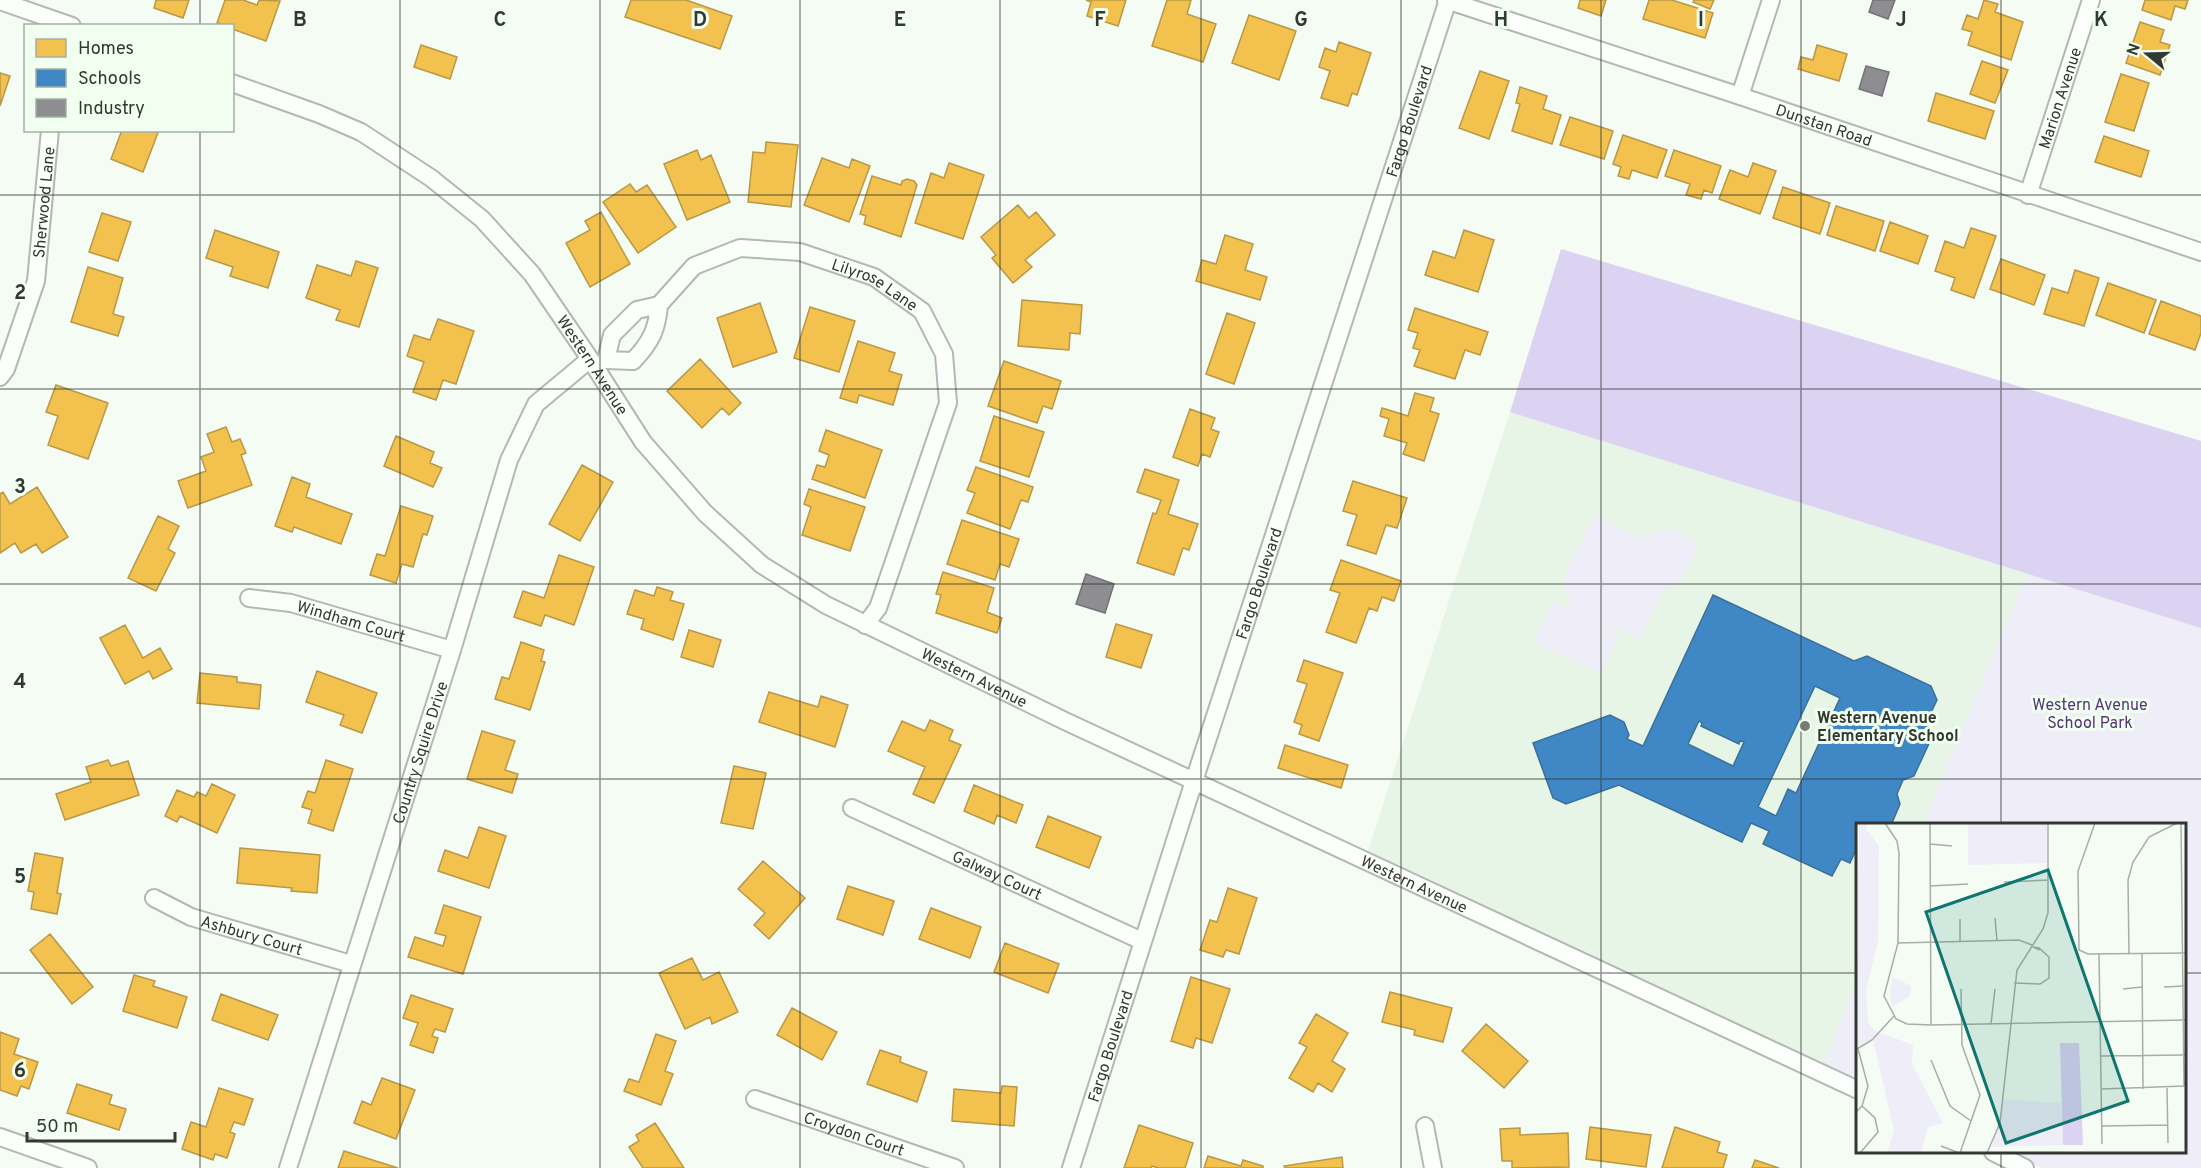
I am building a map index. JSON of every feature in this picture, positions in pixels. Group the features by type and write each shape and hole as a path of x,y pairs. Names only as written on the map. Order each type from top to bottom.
{"street":[{"name":"Dunstan Road","path":"1447,0 1740,96 2201,252"},
{"name":"Fargo Boulevard","path":"1071,1168 1142,941 1447,0"},
{"path":"1740,96 1771,0"},
{"name":"Marion Avenue","path":"2028,195 2091,0"},
{"path":"0,1 66,24"},
{"name":"Western Avenue","path":"234,84 320,114 361,132 431,178 482,219 532,274 591,359 643,442 705,513 762,565 826,605 1194,781 1856,1090"},
{"name":"Sherwood Lane","path":"0,377 6,369 36,281 50,132"},
{"name":"Lilyrose Lane","path":"659,305 694,266 740,248 800,252 874,277 922,311 944,354 948,403 878,608 865,625"},
{"name":"Country Squire Drive","path":"288,1168 452,650 509,460 536,404 591,359"},
{"name":"Windham Court","path":"249,598 291,603 452,650"},
{"name":"Galway Court","path":"852,808 1142,941"},
{"name":"Ashbury Court","path":"154,898 191,917 351,964"},
{"name":"Croydon Court","path":"755,1099 954,1168"},
{"path":"1425,1126 1433,1168"},
{"path":"0,1137 88,1168"},
{"path":"1995,1153 2025,1168"}],"shaded area":[{"path":"1561,249 2201,441 2201,628 1510,412"},
{"name":"Western Avenue Elementary School","path":"1510,412 2201,628 2201,1168 2041,1168 2017,1153 2186,1153 2186,823 1856,823 1856,1078 1367,854"}],"green space":[{"path":"1594,515 1640,538 1670,529 1699,543 1681,582 1663,589 1640,639 1611,625 1610,629 1620,634 1601,674 1534,642 1553,601 1569,608 1563,578"},
{"name":"Western Avenue School Park","path":"2027,574 2201,628 2201,1168 2041,1168 2017,1153 2186,1153 2186,823 1923,823"},
{"path":"1856,984 1856,1078 1824,1063"}],"building: Homes":[{"path":"156,0 189,0 183,18 154,8"},
{"path":"225,0 243,0 257,5 259,0 280,1 266,41 234,30 234,24 217,23"},
{"path":"631,0 686,0 732,16 720,49 625,17"},
{"path":"1086,0 1126,0 1118,26 1087,16 1091,2"},
{"path":"1167,0 1191,0 1187,14 1216,24 1203,62 1152,46"},
{"path":"1580,0 1606,0 1601,16 1578,8"},
{"path":"1649,0 1672,0 1713,13 1705,38 1643,19"},
{"path":"1694,0 1714,0 1710,9 1693,2"},
{"path":"1984,0 1998,4 1995,12 2023,22 2011,60 1968,45 1972,32 1962,29 1967,15 1978,19"},
{"path":"2145,0 2188,0 2185,9 2175,6 2171,20 2142,10"},
{"path":"1249,15 1296,31 1279,80 1232,63"},
{"path":"2140,22 2164,30 2160,42 2170,45 2160,75 2126,63"},
{"path":"1339,42 1371,53 1357,95 1352,93 1348,106 1321,98 1330,71 1319,67 1325,48 1336,52"},
{"path":"421,45 457,57 450,79 414,67"},
{"path":"1817,45 1847,54 1839,81 1798,69 1801,57 1813,60"},
{"path":"1982,61 2008,70 1995,103 1970,94"},
{"path":"1480,71 1509,81 1489,139 1459,128"},
{"path":"0,73 10,76 0,106"},
{"path":"2121,74 2149,83 2134,131 2105,122"},
{"path":"1520,87 1547,96 1543,109 1561,115 1552,144 1512,131 1520,104 1516,103"},
{"path":"1936,93 1994,111 1985,139 1928,121"},
{"path":"1570,117 1613,131 1604,159 1560,145"},
{"path":"121,132 158,132 143,172 111,159"},
{"path":"1623,135 1667,150 1657,178 1632,170 1629,179 1618,176 1621,167 1613,164"},
{"path":"2104,136 2149,151 2141,177 2095,162"},
{"path":"766,142 798,145 791,207 748,202 753,152 765,153"},
{"path":"697,150 701,160 711,155 730,202 687,220 664,164"},
{"path":"1674,150 1721,166 1712,193 1704,190 1701,199 1686,195 1690,184 1665,176"},
{"path":"822,158 849,168 852,159 870,166 849,222 804,205"},
{"path":"949,163 984,175 963,239 915,223 931,173 944,178"},
{"path":"1753,163 1776,171 1760,214 1719,199 1730,170 1748,177"},
{"path":"872,176 901,185 902,181 907,179 914,181 917,185 901,237 864,224 866,216 860,214"},
{"path":"630,184 636,192 647,185 676,227 638,253 603,202"},
{"path":"1783,187 1830,203 1820,234 1773,218"},
{"path":"1018,205 1029,218 1036,212 1055,235 1025,260 1032,267 1013,283 992,258 996,255 981,237"},
{"path":"1836,206 1884,221 1875,251 1827,235"},
{"path":"601,212 630,264 590,287 566,243 590,230 585,221"},
{"path":"102,213 131,222 118,261 89,252"},
{"path":"1890,222 1928,236 1918,264 1880,251"},
{"path":"1971,228 1996,236 1974,298 1951,290 1955,278 1935,271 1945,241 1964,248"},
{"path":"215,230 279,252 268,288 230,276 233,267 206,258"},
{"path":"1464,230 1494,240 1478,292 1425,275 1433,251 1455,258"},
{"path":"1225,235 1253,244 1245,270 1267,277 1260,300 1196,281 1202,260 1216,264"},
{"path":"2001,259 2045,275 2034,305 1990,289"},
{"path":"356,261 378,268 359,327 336,320 340,310 306,298 317,265 351,276"},
{"path":"88,267 123,278 113,314 124,317 118,336 71,322"},
{"path":"2075,270 2099,278 2084,326 2044,314 2052,288 2068,293"},
{"path":"2108,283 2156,300 2144,333 2096,315"},
{"path":"1022,300 1082,305 1080,334 1070,333 1069,350 1018,346"},
{"path":"2161,301 2201,316 2201,333 2195,350 2149,334"},
{"path":"760,303 777,352 733,367 717,318"},
{"path":"810,307 855,321 839,372 794,358"},
{"path":"1415,308 1488,332 1480,355 1465,350 1455,379 1414,366 1420,350 1413,348 1418,333 1408,330"},
{"path":"1227,313 1255,323 1234,384 1206,374"},
{"path":"438,319 474,331 456,384 443,380 436,400 413,392 424,362 407,356 414,335 430,340"},
{"path":"858,341 895,353 889,371 902,375 893,405 859,395 857,403 840,398"},
{"path":"700,359 741,403 729,415 722,408 702,428 667,391"},
{"path":"1004,361 1061,381 1052,409 1043,406 1037,423 988,406"},
{"path":"56,385 108,403 88,459 48,445 58,416 46,412"},
{"path":"1415,393 1434,398 1430,411 1439,414 1424,461 1403,454 1407,443 1384,436 1389,419 1380,416 1382,408 1408,416"},
{"path":"1190,409 1215,418 1211,429 1219,432 1210,457 1202,454 1198,466 1173,457"},
{"path":"994,416 1044,432 1029,477 980,461"},
{"path":"226,427 232,442 240,439 246,453 241,455 252,485 188,508 178,481 206,471 201,457 214,452 207,434"},
{"path":"826,430 882,450 865,498 812,479 817,465 825,467 829,455 819,451"},
{"path":"396,436 434,452 430,463 442,468 433,487 384,466"},
{"path":"582,465 613,482 580,541 549,524"},
{"path":"976,467 1033,487 1028,502 1021,500 1010,529 967,513 975,493 967,490"},
{"path":"1145,469 1179,480 1168,514 1198,524 1189,550 1183,548 1174,575 1137,563 1153,513 1156,514 1161,500 1137,492"},
{"path":"292,477 310,484 306,497 352,514 341,544 294,527 292,532 275,526"},
{"path":"1353,481 1407,498 1397,528 1386,525 1376,554 1347,545 1357,515 1343,511"},
{"path":"37,487 68,537 42,553 36,544 21,553 15,543 0,553 0,494 3,492 10,504"},
{"path":"809,489 865,507 850,551 802,535 811,507 804,504"},
{"path":"401,506 433,516 427,535 423,534 413,567 402,564 396,583 370,575 377,554 385,556"},
{"path":"158,516 179,526 168,549 175,553 156,591 128,578"},
{"path":"962,520 1019,539 1009,567 1000,564 995,580 947,564"},
{"path":"559,555 594,567 574,625 545,615 541,626 514,617 523,591 544,598"},
{"path":"1341,560 1401,581 1394,601 1382,597 1377,611 1369,608 1356,643 1326,632 1340,593 1330,590"},
{"path":"943,572 994,588 987,612 1002,618 997,633 936,613 941,595 936,594"},
{"path":"657,587 673,592 670,600 684,604 673,640 641,629 644,619 627,614 635,590 654,596"},
{"path":"1116,624 1152,635 1141,668 1106,657"},
{"path":"125,625 143,658 160,648 172,669 153,679 149,671 125,684 100,638"},
{"path":"689,630 721,640 713,667 681,657"},
{"path":"521,642 544,650 541,661 545,662 530,710 495,699 502,677 509,679"},
{"path":"1304,660 1343,673 1319,741 1299,734 1302,725 1294,722 1307,684 1297,681"},
{"path":"317,671 377,693 362,733 340,725 344,715 306,702"},
{"path":"200,673 237,677 237,682 261,685 259,709 197,703"},
{"path":"769,692 818,707 821,696 848,705 835,747 759,722"},
{"path":"930,720 953,730 949,740 961,745 934,803 913,794 925,767 888,751 902,721 925,731"},
{"path":"482,731 515,741 505,770 518,774 512,793 467,779"},
{"path":"1285,745 1348,765 1341,788 1278,768"},
{"path":"108,760 111,766 128,761 139,795 65,820 56,794 91,782 86,767"},
{"path":"326,760 353,769 333,831 308,823 312,810 302,807 308,791 315,793"},
{"path":"734,766 766,773 753,829 721,823"},
{"path":"212,784 235,795 217,833 180,816 177,822 165,816 177,790 194,797 197,792 206,796"},
{"path":"974,785 1023,805 1016,823 997,815 994,824 964,811"},
{"path":"1048,816 1101,837 1089,868 1036,847"},
{"path":"479,827 506,836 489,888 438,871 445,850 468,858"},
{"path":"240,848 320,855 317,893 291,891 292,888 237,883"},
{"path":"35,853 63,858 57,893 61,894 57,914 31,909 34,892 28,891"},
{"path":"763,861 805,898 769,939 754,925 765,913 738,889"},
{"path":"848,886 894,901 883,935 837,919"},
{"path":"1228,888 1257,898 1239,954 1226,950 1223,957 1200,950 1210,920 1217,922"},
{"path":"444,905 481,917 463,974 408,957 415,937 443,946 446,936 435,933"},
{"path":"931,908 981,927 970,958 919,939"},
{"path":"50,934 93,987 72,1004 30,950"},
{"path":"1005,943 1059,964 1048,993 994,972"},
{"path":"692,958 703,980 719,972 738,1012 712,1024 710,1017 685,1029 659,973"},
{"path":"134,975 155,981 153,986 187,997 177,1028 123,1011"},
{"path":"1191,977 1230,989 1212,1043 1196,1038 1193,1048 1171,1041"},
{"path":"1390,992 1452,1008 1443,1042 1414,1035 1415,1030 1382,1022"},
{"path":"221,994 278,1015 268,1040 212,1020"},
{"path":"411,995 453,1009 445,1032 435,1029 432,1036 438,1038 433,1053 410,1045 418,1023 403,1018"},
{"path":"792,1008 837,1032 822,1060 777,1035"},
{"path":"1316,1014 1348,1033 1332,1061 1345,1069 1332,1092 1318,1083 1313,1092 1289,1078 1307,1047 1299,1043"},
{"path":"1486,1024 1528,1061 1504,1088 1462,1051"},
{"path":"0,1032 19,1039 14,1054 38,1062 29,1089 21,1086 17,1096 0,1090"},
{"path":"656,1034 676,1041 665,1071 673,1074 661,1105 624,1091 629,1079 639,1082"},
{"path":"880,1050 901,1057 900,1062 927,1072 917,1102 867,1084"},
{"path":"382,1078 415,1090 396,1139 354,1123 362,1101 371,1105"},
{"path":"77,1084 112,1095 109,1104 126,1109 119,1130 67,1113"},
{"path":"1002,1086 1017,1087 1014,1126 952,1121 954,1089 1001,1093"},
{"path":"219,1088 253,1099 244,1125 234,1122 230,1132 235,1134 227,1158 215,1154 213,1160 182,1149 191,1122 206,1127"},
{"path":"655,1123 684,1168 643,1168 629,1147 639,1141 636,1135"},
{"path":"1139,1125 1193,1143 1185,1168 1152,1166 1151,1168 1124,1168"},
{"path":"1590,1127 1651,1135 1646,1167 1586,1159"},
{"path":"1675,1127 1720,1142 1717,1152 1727,1155 1723,1168 1662,1168"},
{"path":"1520,1128 1520,1135 1568,1133 1569,1167 1512,1168 1512,1161 1502,1161 1500,1129"},
{"path":"344,1151 398,1168 338,1168"},
{"path":"1208,1156 1241,1166 1243,1160 1263,1166 1263,1168 1204,1168"},
{"path":"1342,1157 1343,1168 1285,1168 1284,1166"},
{"path":"1755,1160 1779,1168 1752,1168"}],"building: Schools":[{"path":"1713,595 1854,661 1867,656 1931,686 1937,700 1926,723 1932,737 1914,776 1903,780 1897,794 1900,804 1892,823 1856,823 1856,850 1850,863 1841,859 1832,876 1763,844 1769,831 1751,823 1742,842 1619,785 1566,804 1553,798 1533,743 1610,715 1624,722 1629,735 1627,739 1643,746","holes":["1815,686 1840,698 1796,793 1788,789 1776,816 1758,807","1699,721 1702,723 1701,726 1739,744 1740,741 1744,742 1733,766 1688,744"]}],"building: Industry":[{"path":"1873,0 1895,0 1888,19 1869,12"},
{"path":"1866,66 1889,72 1882,96 1859,89"},
{"path":"1086,574 1114,584 1105,613 1076,604"}],"place":[{"name":"Western Avenue Elementary School","path":"1805,726"}]}
